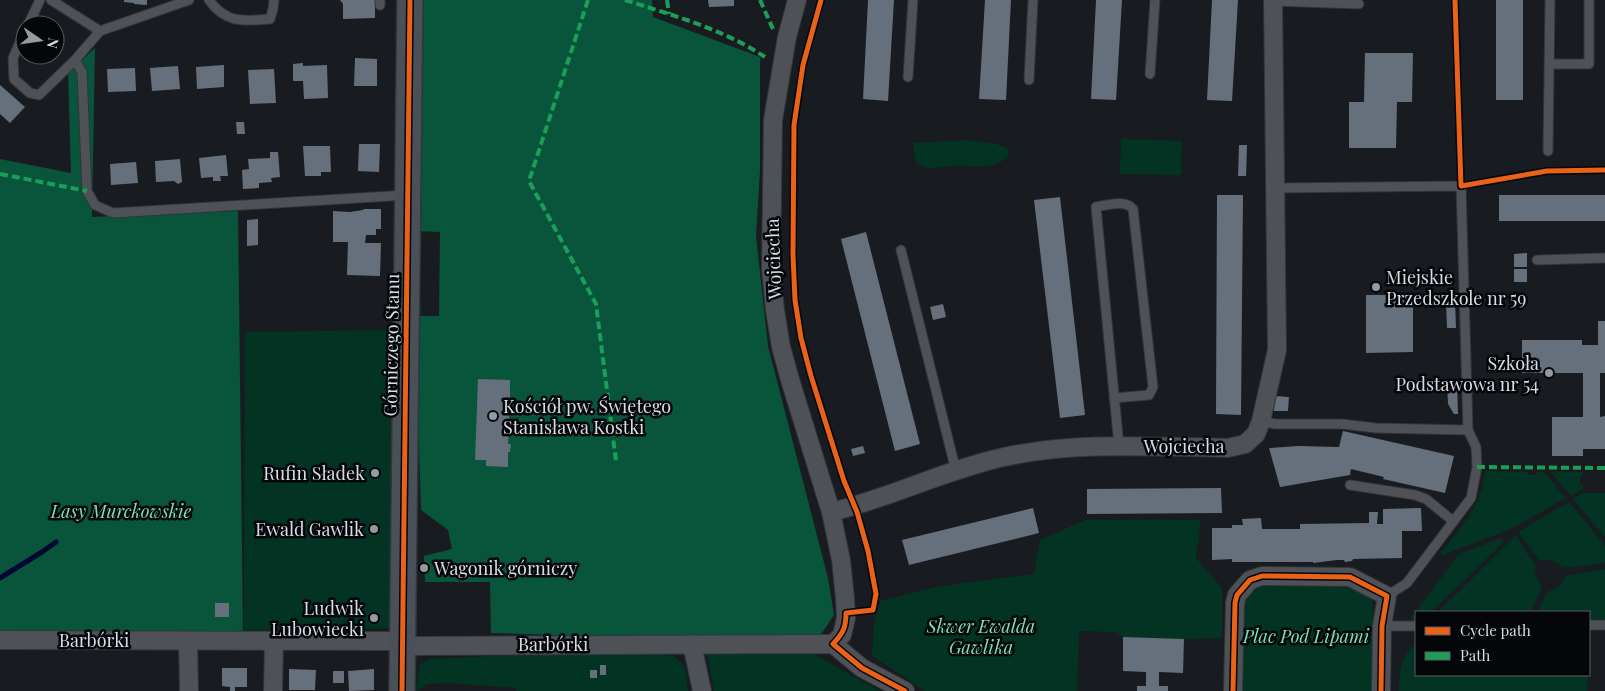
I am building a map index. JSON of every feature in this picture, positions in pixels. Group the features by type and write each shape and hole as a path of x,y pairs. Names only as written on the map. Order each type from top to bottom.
{"street":[{"name":"Górniczego Stanu","path":"402,691 410,0"},
{"name":"Wojciecha","path":"797,0 787,36 774,112 771,269 775,310 786,366 831,512 841,560 846,612 842,634 832,644"},
{"name":"Wojciecha","path":"831,512 855,506 1004,457 1053,450 1119,446 1228,448 1245,444 1256,434 1262,421 1277,350 1273,0"},
{"path":"1233,691 1235,603 1237,595 1250,580 1262,576 1350,577 1387,596 1382,626 1381,691"},
{"name":"Barbórki","path":"0,640 390,641 412,646 832,644"},
{"path":"188,641 189,691"},
{"path":"273,691 274,641"},
{"path":"692,644 702,691"},
{"path":"832,644 862,668 905,691"}],"lane":[{"path":"33,15 40,0"},
{"path":"51,0 100,31"},
{"path":"15,54 13,58 14,79 30,93 39,95 75,60 100,31 189,0"},
{"path":"209,0 216,11 240,21 270,18 274,0"},
{"path":"908,77 913,0"},
{"path":"1029,80 1033,0"},
{"path":"1150,74 1155,0"},
{"path":"1273,0 1359,4"},
{"path":"1548,151 1551,64 1550,0"},
{"path":"1551,64 1589,64 1589,0"},
{"path":"75,60 82,72 87,191 95,205 113,213 407,195"},
{"path":"1275,188 1461,186 1468,430 1476,447 1477,467 1470,498 1407,583 1387,596"},
{"path":"1114,398 1149,395 1153,387 1133,209 1130,205 1125,204 1096,206 1114,398 1119,446"},
{"path":"900,250 956,472"},
{"path":"1537,260 1605,258"},
{"path":"1262,421 1275,424 1342,424 1376,428 1468,430"},
{"path":"1350,485 1415,495 1426,500 1453,522"},
{"path":"1590,625 1605,625"},
{"path":"1382,626 1415,626"}],"green space":[{"path":"423,0 652,0 653,17 760,57 760,170 756,236 768,346 828,578 834,615 820,636 695,639 491,633 490,582 425,582 424,556 452,549 448,530 421,510 415,316 439,316 440,232 417,231"},
{"name":"Lasy Murckowskie","path":"95,48 92,217 238,211 243,633 0,631 0,159 71,173 68,73"},
{"path":"1121,139 1182,141 1181,175 1120,174"},
{"path":"967,140 996,144 1009,149 1009,155 993,165 935,168 920,165 915,158 914,143"},
{"path":"393,330 391,625 389,628 244,630 245,332"},
{"path":"1485,471 1528,472 1528,475 1537,475 1537,472 1544,472 1566,498 1511,529 1443,555 1441,553 1470,515 1475,505 1480,494"},
{"path":"1551,472 1583,472 1583,476 1580,477 1580,485 1583,485 1583,489 1571,496"},
{"path":"1583,493 1605,493 1605,537 1573,499"},
{"path":"1569,502 1605,546 1605,563 1563,568 1552,561 1540,561 1518,532"},
{"name":"Skwer Ewalda Gawlika","path":"1085,520 1201,520 1196,558 1222,588 1222,638 1123,637 1116,632 1079,631 1077,691 925,691 872,656 874,623 880,601 936,587 1034,574 1040,540"},
{"path":"1516,535 1536,565 1534,571 1542,588 1531,611 1439,611"},
{"path":"1501,538 1504,542 1432,611 1416,611 1459,554"},
{"path":"1605,569 1605,619 1590,619 1590,611 1538,611 1547,592 1559,587 1565,576"},
{"name":"Plac Pod Lipami","path":"1346,582 1370,597 1373,603 1375,691 1238,691 1238,605 1254,585"},
{"path":"1415,613 1415,621 1411,621"},
{"path":"1415,645 1415,676 1588,676 1587,691 1399,691 1400,671 1404,658"},
{"path":"810,652 879,691 714,691 707,653"},
{"path":"648,653 674,656 685,667 688,691 516,691 516,688 443,683 426,685 416,691 420,664 430,659"}],"building":[{"path":"124,0 147,0 147,5 124,2"},
{"path":"340,0 378,0 378,3 375,5 375,18 343,19 343,4"},
{"path":"708,0 734,0 734,6 709,7"},
{"path":"868,0 894,0 888,101 863,99"},
{"path":"985,0 1011,0 1006,100 979,99"},
{"path":"1096,0 1122,0 1116,100 1091,99"},
{"path":"1212,0 1238,0 1232,101 1207,100"},
{"path":"1496,0 1523,0 1523,100 1496,100"},
{"path":"1365,53 1413,53 1412,102 1397,102 1396,148 1349,148 1349,102 1364,102"},
{"path":"355,58 377,59 377,86 354,86"},
{"path":"303,63 303,66 327,65 328,98 304,99 303,81 293,81 293,64"},
{"path":"224,65 224,87 197,89 196,67"},
{"path":"178,66 180,89 152,91 150,68"},
{"path":"135,68 136,91 108,92 107,69"},
{"path":"274,69 276,103 250,104 248,70"},
{"path":"0,85 25,107 10,123 0,114"},
{"path":"236,122 244,122 245,134 237,134"},
{"path":"359,144 380,144 379,172 358,171"},
{"path":"1239,145 1247,145 1246,176 1238,176"},
{"path":"303,146 330,146 331,172 321,172 321,176 305,176"},
{"path":"270,152 278,152 280,177 271,178 272,182 259,183 259,188 243,189 242,170 249,169 248,159 270,158"},
{"path":"226,155 228,176 220,176 221,181 213,181 213,177 201,178 199,158"},
{"path":"180,159 182,182 178,184 174,181 156,182 155,161"},
{"path":"136,162 138,183 111,185 110,164"},
{"path":"1217,195 1243,195 1241,415 1216,414"},
{"path":"1499,195 1605,195 1605,221 1499,221"},
{"path":"1060,197 1085,415 1060,418 1034,200"},
{"path":"364,209 381,209 381,229 376,229 376,235 366,235 365,243 381,243 380,276 347,275 348,242 333,242 333,211 350,212"},
{"path":"258,219 258,245 247,246 247,220"},
{"path":"866,232 920,444 895,451 841,239"},
{"path":"1527,253 1527,267 1514,267 1514,254"},
{"path":"1514,269 1527,269 1527,282 1514,282"},
{"path":"1366,295 1413,295 1413,352 1366,353"},
{"path":"1455,301 1456,328 1447,328 1446,302"},
{"path":"943,304 946,317 933,320 930,307"},
{"path":"1598,321 1605,321 1605,373 1600,373 1600,417 1605,416 1605,449 1583,449 1583,456 1552,456 1552,417 1583,417 1583,373 1522,373 1522,340 1582,340 1582,345 1598,345"},
{"name":"Kościół pw. Świętego Stanisława Kostki","path":"478,379 510,380 512,409 509,409 511,431 509,431 508,444 511,444 510,452 508,452 508,467 486,466 486,460 475,460"},
{"path":"1447,382 1457,382 1458,414 1454,414 1448,404"},
{"path":"1275,396 1289,397 1288,411 1274,411"},
{"path":"1343,431 1454,456 1445,493 1383,479 1384,477 1351,469 1350,475 1280,487 1269,448 1298,446 1339,447"},
{"path":"863,446 865,453 853,456 851,449"},
{"path":"1221,488 1222,513 1087,514 1087,489"},
{"path":"1033,508 1039,533 909,565 902,540"},
{"path":"1421,508 1422,531 1402,531 1402,558 1353,559 1352,561 1345,562 1344,560 1337,560 1313,563 1232,562 1232,559 1212,560 1212,528 1232,528 1232,525 1243,525 1242,519 1261,518 1262,529 1300,529 1300,524 1369,523 1369,512 1378,512 1377,524 1383,524 1383,509"},
{"path":"215,603 229,603 229,617 215,617"},
{"path":"1123,637 1184,639 1183,673 1159,672 1159,686 1168,686 1168,691 1137,691 1137,686 1146,686 1146,672 1123,671"},
{"path":"600,665 606,665 606,675 600,675"},
{"path":"222,668 247,668 247,687 235,687 235,691 230,691 230,687 222,686"},
{"path":"289,669 316,670 315,690 289,690"},
{"path":"374,669 374,690 349,691 348,671"},
{"path":"590,670 597,670 597,678 590,678"},
{"path":"333,671 344,671 344,683 333,683"}],"waterway":[{"path":"0,578 56,542"}],"marked path":[{"path":"588,0 529,181 596,304 616,461"},
{"path":"625,0 679,17 715,31 732,38 765,57"},
{"path":"667,0 669,14"},
{"path":"760,0 773,29"},
{"path":"0,174 87,191"},
{"path":"1477,467 1605,468"}],"cycle path":[{"path":"402,691 410,0"},
{"path":"821,0 803,65 794,125 793,255 795,300 801,338 811,376 844,481 857,512 868,551 876,594 873,610 846,613 843,630 833,644 862,668 905,691"},
{"path":"1455,0 1461,186 1547,171 1605,170"},
{"path":"1233,691 1235,603 1237,595 1250,580 1262,576 1350,577 1387,596 1382,626 1381,691"}],"place":[{"name":"Miejskie Przedszkole nr 59","path":"1376,287"},
{"name":"Szkoła Podstawowa nr 54","path":"1549,373"},
{"name":"Kościół pw. Świętego Stanisława Kostki","path":"493,416"},
{"name":"Rufin Sładek","path":"375,473"},
{"name":"Ewald Gawlik","path":"374,529"},
{"name":"Wagonik górniczy","path":"424,568"},
{"name":"Ludwik Lubowiecki","path":"374,618"}]}
